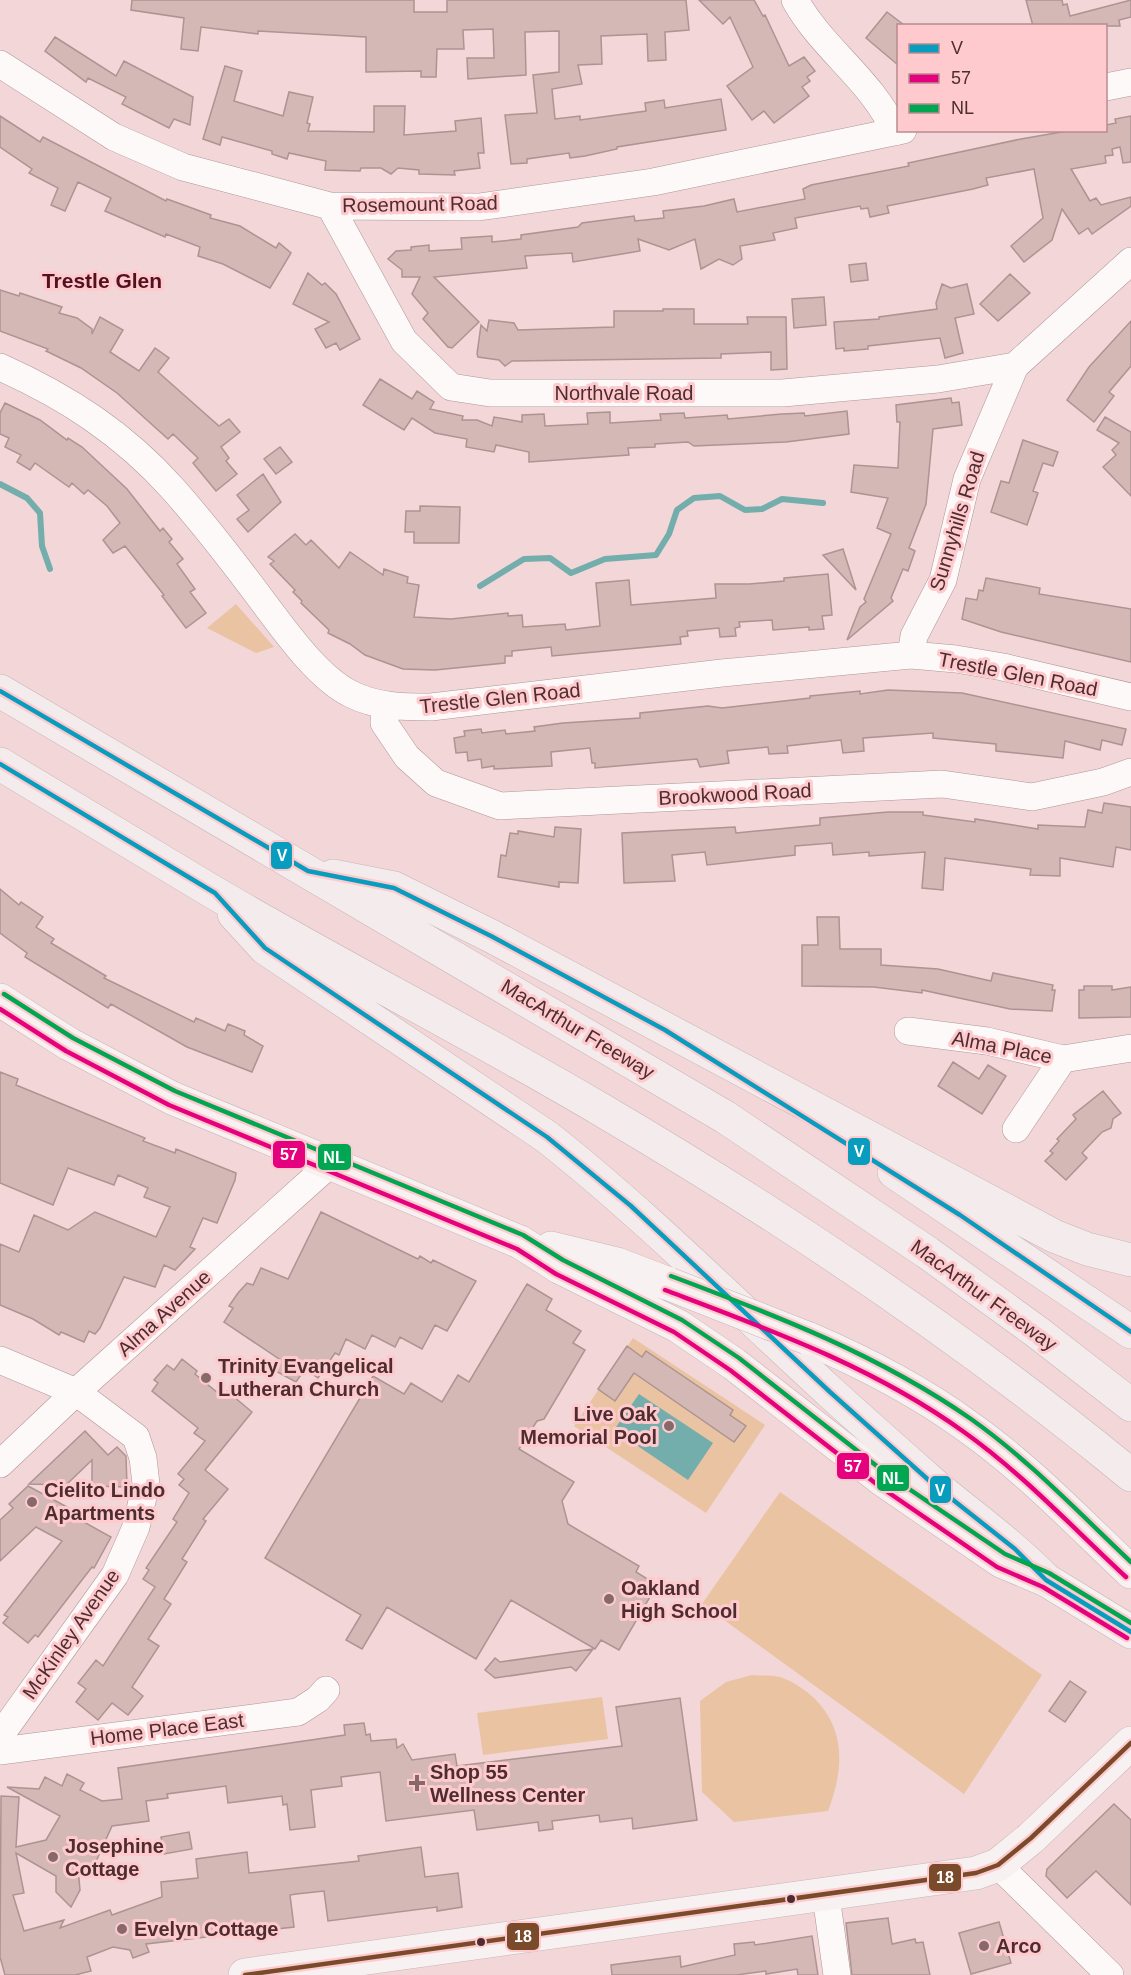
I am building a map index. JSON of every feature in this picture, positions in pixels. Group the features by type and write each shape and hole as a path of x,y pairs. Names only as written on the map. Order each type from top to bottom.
{"highway":[{"name":"MacArthur Freeway","path":"0,691 745,1129 928,1253 1037,1332 1131,1405"},
{"path":"0,764 215,893 560,1085 703,1172 900,1303 1002,1375 1131,1475"},
{"path":"308,871 394,888 491,936 1054,1236 1087,1249 1131,1260"},
{"path":"215,893 265,948 547,1137 587,1168 631,1206 830,1392 933,1484 1016,1549 1046,1581"},
{"path":"664,1030 950,1208 1131,1332"}],"main road":[{"path":"0,1000 69,1044 163,1094 520,1242 605,1261 807,1338 903,1385 968,1426 1030,1477 1131,1572"},
{"path":"520,1242 559,1267 678,1326 734,1364 883,1480 1001,1561 1046,1581 1131,1632"},
{"path":"245,1975 332,1969 942,1880 976,1873 998,1865 1031,1838 1131,1743"}],"street":[{"path":"795,0 806,20 885,110 897,128"},
{"name":"Rosemount Road","path":"0,64 114,137 183,167 330,206 479,207 653,182 897,131"},
{"path":"1107,87 1131,82"},
{"name":"Northvale Road","path":"330,206 404,341 451,387 490,393 783,393 938,379 1015,366"},
{"name":"Sunnyhills Road","path":"911,655 914,636 943,579 967,479 1015,366 1131,261"},
{"name":"Trestle Glen Road","path":"0,367 44,387 86,411 124,440 172,489 308,659 348,693 385,705 431,707 722,673 911,655 956,659 1003,667 1131,697"},
{"name":"Brookwood Road","path":"385,705 384,723 407,757 436,783 500,806 942,784 1032,797 1103,782 1131,772"},
{"name":"Alma Place","path":"908,1031 987,1041 1063,1059 1131,1048"},
{"path":"1016,1129 1063,1059"},
{"name":"Alma Avenue","path":"0,1464 76,1392 330,1164"},
{"name":"McKinley Avenue","path":"0,1360 76,1392 136,1437 143,1458 146,1484 136,1527 115,1575 0,1736"},
{"name":"Home Place East","path":"0,1751 298,1712 318,1699 326,1690"},
{"path":"998,1865 1110,1975"},
{"path":"826,1896 837,1975"}],"shaded area":[{"path":"236,604 274,647 256,653 207,628"},
{"name":"Live Oak Memorial Pool","path":"633,1338 765,1425 706,1513 574,1426"},
{"path":"780,1492 1042,1675 964,1794 702,1604"},
{"path":"752,1675 777,1676 799,1686 815,1699 833,1725 839,1752 839,1767 828,1811 734,1822 702,1792 700,1701 726,1682"},
{"path":"602,1697 608,1739 483,1755 477,1713"}],"water":[{"name":"Live Oak Memorial Pool","path":"639,1394 713,1443 688,1480 614,1430"}],"building":[{"path":"132,0 414,0 414,12 447,12 447,0 686,0 689,30 665,32 666,60 648,61 647,34 601,36 602,64 578,65 582,84 552,89 555,119 580,116 580,120 646,111 645,103 664,100 665,108 721,99 726,130 617,147 617,149 585,156 570,158 569,153 527,159 527,163 511,164 505,115 537,113 533,75 559,72 559,31 525,32 526,75 468,79 467,58 494,58 493,29 463,30 464,49 437,49 436,77 421,77 421,71 366,72 366,37 258,31 258,34 201,27 198,51 181,49 184,18 131,10"},
{"path":"699,0 754,0 763,16 765,15 789,66 804,57 815,71 807,77 810,81 802,87 809,96 774,123 764,111 752,120 727,86 753,67 730,17 723,24"},
{"path":"1026,0 1062,0 1063,5 1067,4 1070,16 1131,0 1131,17 1119,20 1120,26 1032,24"},
{"path":"887,12 903,24 897,24 897,64 866,38"},
{"path":"55,37 116,76 124,61 193,97 190,125 174,119 169,128 122,104 126,97 88,78 86,82 45,51"},
{"path":"225,66 242,71 234,101 283,116 289,92 313,97 307,123 310,124 308,131 374,132 374,106 405,106 404,135 456,131 455,121 481,118 484,153 478,153 480,168 454,171 455,175 419,174 419,170 398,168 391,174 381,168 361,168 360,171 325,170 326,161 289,153 287,159 272,154 272,151 222,137 220,145 203,139"},
{"path":"0,116 40,142 43,137 166,201 167,199 211,215 210,218 240,226 276,248 279,243 291,253 270,288 223,264 198,256 200,247 166,234 165,237 105,211 111,198 78,182 65,211 51,205 58,188 29,173 32,169 0,147"},
{"path":"1131,116 1131,162 1123,163 1120,147 1112,149 1113,155 1105,156 1106,163 1071,169 1090,201 1096,198 1101,205 1131,197 1131,206 1092,234 1088,228 1079,234 1062,209 1052,240 1024,262 1011,246 1043,218 1034,169 986,178 988,185 973,189 887,206 889,213 870,217 868,208 861,209 860,206 795,218 797,228 773,233 775,240 740,246 742,259 733,265 719,259 701,269 695,239 669,250 638,239 640,251 573,262 572,253 525,256 527,268 434,277 479,322 452,348 448,347 423,319 428,313 412,294 420,277 402,277 402,270 388,259 396,251 411,250 411,247 429,245 429,251 462,249 461,238 492,236 492,242 521,239 521,235 578,227 582,223 634,216 635,221 664,218 663,211 704,206 734,199 737,212 805,199 803,189 811,185 909,166 908,163 1021,139 1061,132 1107,132 1107,125 1116,123 1115,119"},
{"path":"866,263 868,280 851,282 849,265"},
{"path":"308,273 322,285 325,283 336,294 360,339 340,350 336,343 326,348 315,329 329,322 293,304"},
{"path":"1010,274 1030,293 998,321 980,304"},
{"path":"942,284 951,288 967,284 974,314 955,318 963,353 945,358 940,338 868,346 868,349 844,351 844,348 836,349 834,322 879,319 879,317 937,309 936,303"},
{"path":"0,290 19,296 20,293 62,307 59,313 77,318 92,329 92,334 100,317 123,330 110,352 139,371 155,348 169,358 158,372 219,426 229,419 240,432 221,447 229,458 226,461 237,474 216,491 193,463 198,458 173,434 168,439 117,393 81,368 46,351 48,349 0,331"},
{"path":"824,297 826,325 794,328 792,299"},
{"path":"663,309 694,309 694,324 748,324 747,317 786,317 787,369 771,370 771,352 721,354 721,358 512,361 505,366 499,360 478,357 477,354 481,325 487,331 489,320 514,323 518,330 614,327 614,311 663,311"},
{"path":"1131,321 1131,366 1109,392 1114,396 1094,422 1067,400 1089,367"},
{"path":"380,379 412,399 417,391 434,402 430,409 463,416 462,420 477,420 492,426 494,417 522,422 522,415 544,414 545,426 588,424 587,413 610,412 610,423 661,420 660,414 684,413 685,418 727,415 728,419 804,413 805,416 847,411 849,434 786,442 694,446 688,442 655,444 655,447 628,448 629,455 529,462 529,452 496,445 494,452 466,447 467,439 435,433 412,418 404,430 363,405"},
{"path":"951,398 952,403 959,402 962,425 933,429 926,504 909,548 915,551 908,571 903,569 891,598 893,601 847,640 860,607 866,602 864,599 891,534 877,528 888,498 851,492 854,465 898,468 900,422 897,422 896,405"},
{"path":"5,403 40,420 67,440 68,438 82,447 127,489 160,531 163,528 172,539 169,542 183,559 177,564 195,589 190,592 206,613 186,628 162,596 164,595 125,546 113,553 103,540 120,523 107,506 88,490 84,494 72,483 69,487 35,463 30,470 17,462 21,455 5,447 9,438 0,434 0,413"},
{"path":"1105,417 1131,432 1131,496 1103,467 1116,455 1112,450 1119,443 1097,430"},
{"path":"1023,440 1058,452 1053,466 1043,463 1033,491 1038,493 1027,525 991,512 1001,481 1009,483"},
{"path":"280,447 292,462 276,474 264,459"},
{"path":"263,474 281,502 248,532 237,519 249,510 237,495"},
{"path":"420,506 460,507 459,543 414,543 414,532 405,532 406,511 420,511"},
{"path":"295,534 306,545 311,540 339,568 350,552 383,575 384,569 408,577 407,583 419,585 414,617 451,619 508,613 508,616 522,615 523,627 565,624 566,630 600,626 596,583 629,580 631,605 716,598 715,584 784,581 784,578 828,574 832,615 822,616 824,629 809,630 809,627 773,630 772,620 739,622 740,627 735,628 736,636 720,637 719,628 687,631 688,636 680,637 681,644 552,656 551,647 512,651 512,656 505,656 505,663 435,670 403,669 365,655 328,633 329,630 301,603 302,601 293,592 295,590 270,564 274,561 268,557"},
{"path":"843,549 856,590 823,555"},
{"path":"986,578 1040,588 1039,594 1131,609 1131,662 1001,632 962,619 966,598 977,600 979,590 983,591"},
{"path":"888,690 962,693 1126,729 1122,745 1102,740 1100,750 1065,741 1063,758 996,751 996,744 933,738 933,733 863,738 864,751 843,753 841,740 787,746 788,753 769,754 768,747 727,751 729,763 700,767 697,759 595,768 590,748 551,752 552,766 482,768 481,759 468,761 467,752 456,753 454,738 465,736 464,731 481,729 482,733 505,730 506,734 535,731 534,727 563,723 640,718 640,713 708,706 722,708 810,698 810,696 860,691 860,694"},
{"path":"1104,803 1131,807 1131,850 1116,847 1113,867 1060,858 1060,876 1030,875 1031,869 945,858 943,890 922,888 925,852 869,856 869,852 833,855 832,843 795,846 795,855 707,865 705,852 672,855 675,881 624,883 622,833 735,827 736,833 820,825 820,818 888,812 923,812 923,815 975,822 975,819 1038,829 1038,825 1085,827 1088,810 1102,813"},
{"path":"555,827 581,829 578,883 559,882 559,887 498,877 501,855 506,856 510,833 518,834 518,831 554,837"},
{"path":"0,889 19,905 21,902 43,917 36,927 54,939 51,943 106,976 104,978 194,1022 196,1018 225,1031 228,1024 245,1031 244,1035 263,1046 252,1072 187,1047 111,1004 108,1008 25,957 27,953 0,933"},
{"path":"817,917 839,917 840,949 881,949 881,965 938,969 991,981 993,973 1053,985 1052,990 1055,990 1052,1011 1010,1009 922,990 922,993 874,987 802,986 802,945 818,945"},
{"path":"1084,986 1112,986 1112,990 1131,987 1131,1017 1079,1018 1079,990 1084,990"},
{"path":"953,1062 979,1079 988,1065 1006,1076 982,1114 938,1086"},
{"path":"0,1072 18,1079 16,1085 145,1138 143,1141 175,1153 176,1149 236,1173 217,1223 203,1218 190,1247 195,1249 175,1270 164,1265 155,1287 124,1277 100,1328 95,1334 89,1331 84,1342 61,1332 59,1335 33,1319 0,1305 0,1244 19,1252 34,1215 68,1230 95,1212 156,1237 170,1207 144,1197 148,1188 118,1175 114,1185 68,1168 53,1205 0,1183"},
{"path":"1103,1091 1121,1113 1113,1119 1111,1128 1102,1132 1082,1153 1087,1158 1066,1180 1045,1161 1053,1153 1050,1151 1059,1141 1057,1139 1076,1119 1073,1115"},
{"path":"321,1212 418,1259 420,1256 431,1263 433,1260 476,1281 447,1331 435,1325 422,1349 400,1337 395,1347 372,1335 365,1349 346,1339 339,1355 335,1353 318,1378 305,1369 296,1382 272,1369 279,1359 224,1322 233,1308 229,1306 247,1283 253,1285 261,1268 288,1279"},
{"name":"Oakland High School","path":"527,1284 552,1299 546,1310 581,1331 573,1343 585,1350 544,1419 537,1421 519,1449 574,1482 562,1501 568,1524 639,1566 636,1572 657,1585 619,1650 601,1640 595,1649 511,1600 476,1659 387,1607 362,1649 346,1640 361,1615 265,1558 373,1376 404,1394 411,1383 442,1402 458,1375 469,1382"},
{"path":"627,1346 642,1357 646,1351 733,1410 730,1415 746,1426 734,1442 634,1373 615,1401 598,1389"},
{"path":"182,1359 197,1371 195,1374 218,1393 221,1390 225,1394 227,1391 252,1412 205,1470 228,1489 203,1519 206,1521 182,1559 187,1562 164,1599 171,1604 148,1639 159,1646 132,1687 143,1696 128,1715 112,1703 98,1720 76,1702 86,1689 78,1683 96,1660 103,1666 155,1587 143,1579 149,1570 146,1568 177,1522 173,1519 189,1493 179,1485 184,1479 178,1474 205,1441 194,1433 198,1428 152,1391 158,1383 154,1380 167,1365 174,1370"},
{"path":"85,1431 108,1455 117,1447 126,1456 127,1487 92,1486 92,1460 66,1485 29,1484"},
{"path":"28,1486 84,1516 82,1521 111,1537 94,1568 92,1567 38,1637 35,1635 28,1643 3,1623 8,1617 4,1615 62,1541 36,1527 0,1561 0,1520 13,1508 9,1504"},
{"path":"593,1649 576,1671 571,1667 495,1678 485,1670 495,1658 500,1662"},
{"path":"1070,1681 1086,1692 1065,1722 1049,1711"},
{"path":"680,1698 697,1820 633,1829 632,1818 600,1822 599,1815 552,1821 553,1829 539,1831 538,1822 477,1830 474,1810 386,1821 380,1772 341,1777 342,1786 311,1790 315,1827 290,1830 287,1804 283,1805 282,1796 228,1803 226,1786 167,1794 168,1798 146,1801 149,1821 112,1826 94,1866 78,1868 80,1890 71,1907 56,1892 56,1876 16,1853 24,1893 13,1895 24,1931 64,1920 60,1928 110,1910 112,1915 162,1897 161,1882 198,1878 196,1859 247,1852 249,1873 359,1861 358,1856 421,1847 425,1877 458,1873 462,1907 437,1911 437,1907 328,1921 324,1891 296,1894 290,1895 294,1927 146,1944 149,1952 133,1958 130,1950 113,1947 87,1957 91,1971 75,1975 5,1975 0,1957 1,1796 19,1797 16,1847 46,1840 60,1816 7,1787 39,1789 45,1777 62,1786 67,1774 84,1783 80,1790 102,1801 122,1799 118,1768 345,1735 344,1725 364,1723 366,1735 370,1734 371,1741 396,1739 397,1748 403,1744 412,1760 455,1754 457,1766 622,1746 616,1707"},
{"path":"1114,1804 1131,1820 1131,1905 1096,1871 1067,1898 1046,1876 1047,1869"},
{"path":"189,1832 192,1849 164,1854 161,1837"},
{"path":"888,1918 892,1944 915,1939 916,1943 923,1942 930,1975 852,1975 846,1923"},
{"name":"Arco","path":"999,1922 1011,1963 971,1974 959,1933"},
{"path":"812,1936 818,1975 798,1975 797,1969 766,1974 766,1971 736,1975 612,1975 611,1965 680,1956 681,1967 735,1955 734,1944 754,1942 755,1945"}],"waterway":[{"path":"0,484 27,498 40,513 42,546 50,569"},
{"path":"480,586 524,559 550,558 571,573 605,559 656,555 669,534 677,510 694,498 720,496 745,510 762,509 782,499 823,503"}],"transit line":[{"name":"V","path":"0,691 308,871 394,888 491,936 665,1030 960,1215 1131,1332"},
{"name":"V","path":"0,764 215,893 265,948 547,1137 631,1206 830,1392 933,1484 1015,1549 1046,1580 1131,1632"},
{"name":"NL","path":"4,994 73,1038 175,1091 523,1235 563,1260 682,1320 739,1358 887,1474 1005,1554 1049,1573 1131,1623"},
{"name":"57","path":"0,1009 66,1051 169,1105 517,1249 556,1274 674,1332 730,1370 879,1486 997,1567 1043,1587 1127,1638"},
{"name":"NL","path":"671,1276 825,1338 900,1375 936,1396 971,1419 1013,1452 1131,1562"},
{"name":"57","path":"665,1290 819,1351 894,1388 930,1409 1007,1465 1126,1577"},
{"name":"18","path":"245,1975 976,1873 998,1865 1031,1838 1131,1743"}],"place":[{"name":"Trinity Evangelical Lutheran Church","path":"206,1378"},
{"name":"Live Oak Memorial Pool","path":"669,1426"},
{"name":"Cielito Lindo Apartments","path":"32,1502"},
{"name":"Oakland High School","path":"609,1599"},
{"name":"Shop 55 Wellness Center","path":"417,1783"},
{"name":"Josephine Cottage","path":"53,1857"},
{"name":"Evelyn Cottage","path":"122,1929"},
{"name":"Arco","path":"984,1946"}],"district":[{"name":"Trestle Glen","path":"102,281"}]}
